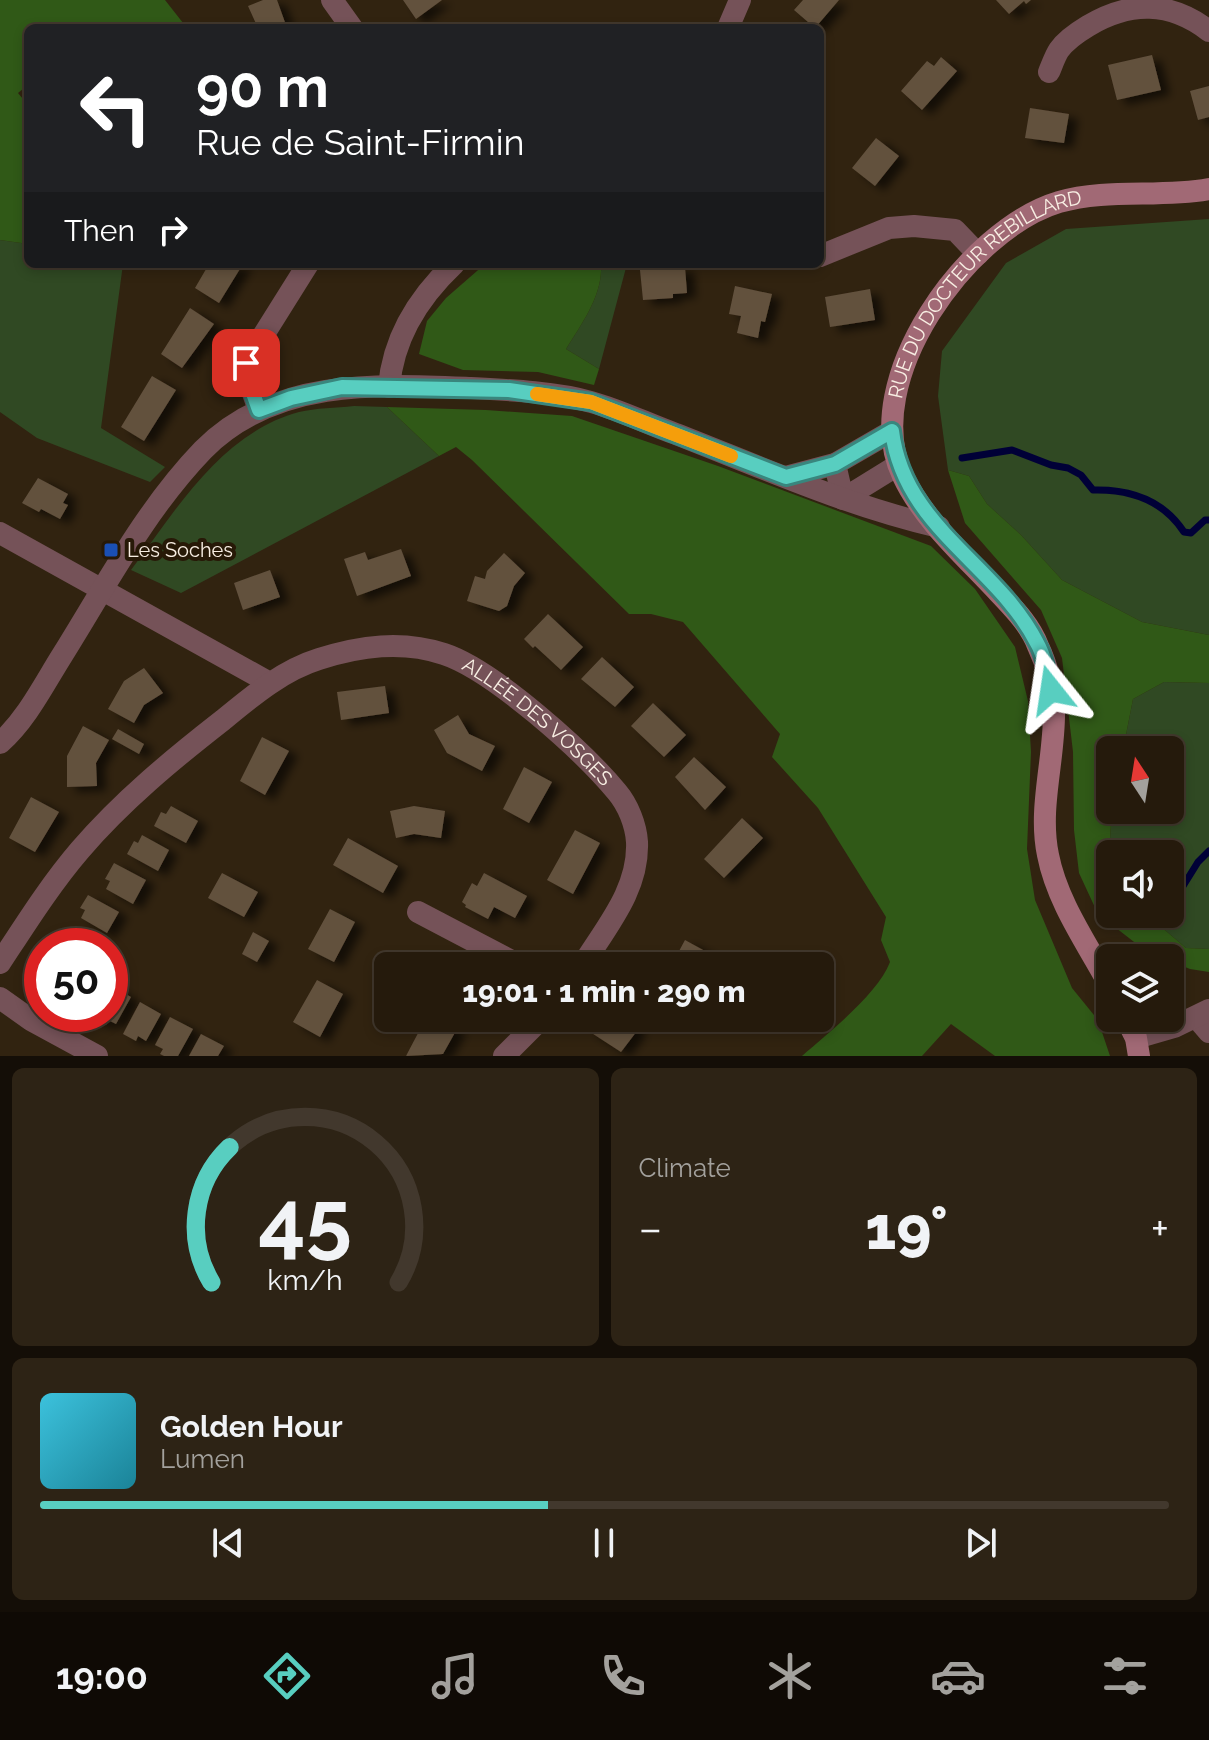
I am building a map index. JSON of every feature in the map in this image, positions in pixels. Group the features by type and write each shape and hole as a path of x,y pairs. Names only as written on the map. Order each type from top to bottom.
{"main road":[{"name":"RUE DU DOCTEUR REBILLARD","path":"1096,960 1056,884 1047,853 1046,812 1054,709 1038,644 1020,615 939,527 909,488 898,465 892,431 897,383 923,325 943,296 978,254 1020,220 1057,203 1080,197 1186,193 1209,189"}],"street":[{"path":"332,0 349,24"},
{"path":"730,24 740,0"},
{"path":"1049,72 1059,50 1077,33 1125,9 1155,7 1181,13 1209,31"},
{"path":"824,254 889,228 914,226 955,230 978,254"},
{"path":"389,387 398,338 433,284 450,268"},
{"path":"259,410 245,371 246,363 298,269"},
{"path":"0,743 28,709 174,481 206,447 241,418 291,398 342,387 389,387 509,390 591,402 843,499 939,527"},
{"path":"786,477 835,464 892,431"},
{"path":"835,464 843,499"},
{"path":"843,499 898,465"},
{"path":"0,533 270,683"},
{"name":"ALLÉE DES VOSGES","path":"0,963 81,849 165,766 270,683 315,660 369,645 411,647 442,653 469,664 551,726 618,793 630,813 637,839 636,869 625,898 591,952"},
{"path":"418,912 494,952"},
{"path":"0,998 31,1020 97,1056"},
{"path":"1134,1037 1205,1020"},
{"path":"504,1056 528,1032"}],"green space":[{"path":"0,0 165,0 184,24 24,24 24,88 18,93 24,100 24,243 0,240"},
{"path":"1209,219 1209,635 1142,622 1062,580 1021,535 987,504 969,476 948,470 938,396 942,351 1006,263 1066,229"},
{"path":"0,240 24,243 24,268 122,268 101,428 165,467 150,482 37,438 0,412"},
{"path":"480,268 601,268 595,298 566,349 599,369 594,385 538,372 463,370 419,354 427,321 446,298"},
{"path":"601,268 626,268 599,369 566,349 595,298"},
{"path":"354,406 387,407 439,456 181,593 131,570 183,499 223,455 246,437 271,422 299,412"},
{"path":"387,407 572,416 718,466 931,546 975,589 1015,647 1028,701 1031,752 1027,849 1035,900 1072,988 1096,1018 1096,1032 1102,1032 1110,1056 995,1056 951,1024 922,1056 802,1056 830,1032 834,1032 834,1028 864,1000 890,962 881,940 886,917 818,808 772,757 780,734 683,622 651,614 629,614 472,460 456,447 439,456"},
{"path":"948,470 969,476 987,504 1021,535 1062,580 1142,622 1209,635 1209,683 1164,682 1133,699 1126,736 1096,736 1096,824 1111,824 1110,840 1096,840 1096,910 1079,873 1074,830 1073,752 1062,658 1041,610 965,523"},
{"path":"1164,682 1209,683 1209,949 1186,948 1162,928 1184,928 1184,840 1110,840 1111,824 1184,824 1184,736 1126,736 1133,699"},
{"path":"1116,928 1162,928 1181,944 1137,944"},
{"path":"1184,946 1209,949 1209,972 1184,967"}],"building":[{"path":"263,0 277,0 286,24 256,24 248,6"},
{"path":"403,0 442,0 416,19"},
{"path":"803,0 839,0 818,24 810,24 794,10"},
{"path":"996,0 1031,0 1026,4 1024,1 1009,14"},
{"path":"1152,55 1161,90 1117,100 1108,65"},
{"path":"941,57 957,71 922,110 901,91 927,61 934,66"},
{"path":"1209,86 1209,117 1198,120 1190,91"},
{"path":"1030,108 1069,114 1064,143 1025,138"},
{"path":"876,138 899,156 875,186 852,168"},
{"path":"207,268 241,268 219,303 195,288"},
{"path":"685,268 687,293 673,294 673,298 643,300 640,270"},
{"path":"735,286 772,294 758,338 737,333 741,316 729,314"},
{"path":"870,289 875,320 830,327 825,297"},
{"path":"190,308 214,324 182,368 161,354"},
{"path":"152,376 176,390 144,441 121,427"},
{"path":"38,478 68,494 63,503 68,505 60,519 22,503"},
{"path":"401,549 411,576 357,596 344,559 365,552 368,560"},
{"path":"504,553 525,573 514,586 507,606 499,611 467,601 475,576 485,579 487,571"},
{"path":"270,570 280,597 243,610 234,583"},
{"path":"548,614 583,647 561,670 524,639"},
{"path":"602,657 634,687 615,707 581,679"},
{"path":"144,668 163,693 144,705 134,723 108,709 124,681"},
{"path":"385,686 389,713 341,720 337,692"},
{"path":"653,703 686,735 664,757 631,726"},
{"path":"458,715 469,734 495,746 482,771 447,753 434,730"},
{"path":"83,726 109,740 96,763 97,786 67,787 67,756"},
{"path":"118,729 144,744 139,754 112,739"},
{"path":"262,737 289,751 265,795 240,781"},
{"path":"694,757 726,787 705,810 675,777"},
{"path":"524,767 552,782 529,823 503,809"},
{"path":"31,797 59,812 35,852 9,838"},
{"path":"171,806 198,821 186,843 154,826 161,812 166,814"},
{"path":"414,806 445,811 441,838 414,834 396,838 390,811"},
{"path":"742,818 763,838 724,878 704,859"},
{"path":"575,830 600,843 573,894 547,880"},
{"path":"142,835 169,850 158,871 127,854 134,841 138,843"},
{"path":"348,838 398,866 383,893 333,865"},
{"path":"114,863 146,880 133,904 106,889 110,881 105,879"},
{"path":"222,873 258,892 244,917 208,898"},
{"path":"484,873 527,896 515,918 494,907 488,919 465,907 462,902 472,883 477,886"},
{"path":"88,895 119,912 110,928 98,928 81,918 85,910 80,908"},
{"path":"330,909 355,922 334,962 308,949"},
{"path":"253,932 269,941 257,962 242,954"},
{"path":"685,940 707,952 679,952"},
{"path":"317,980 343,994 320,1037 293,1022"},
{"path":"140,1002 161,1014 146,1041 138,1036 136,1041 123,1034 128,1032 128,1025"},
{"path":"170,1017 193,1029 178,1056 164,1056 160,1054 163,1049 155,1045"},
{"path":"419,1032 455,1032 443,1054 406,1056"},
{"path":"590,1032 636,1032 621,1052"},
{"path":"201,1034 224,1046 218,1056 189,1056"}],"waterway":[{"path":"962,458 1012,450 1068,468 1081,475 1093,490 1133,494 1156,504 1184,532 1191,533 1209,520"},
{"path":"1184,884 1209,851"}],"slow traffic":[{"path":"537,394 591,402 731,456"}],"place":[{"name":"Les Soches","path":"111,550"}],"route":[{"path":"246,363 245,371 259,410 291,398 342,387 509,390 591,402 786,477 835,464 892,431 898,465 909,488 939,527 1020,615 1038,644 1051,690"}]}
